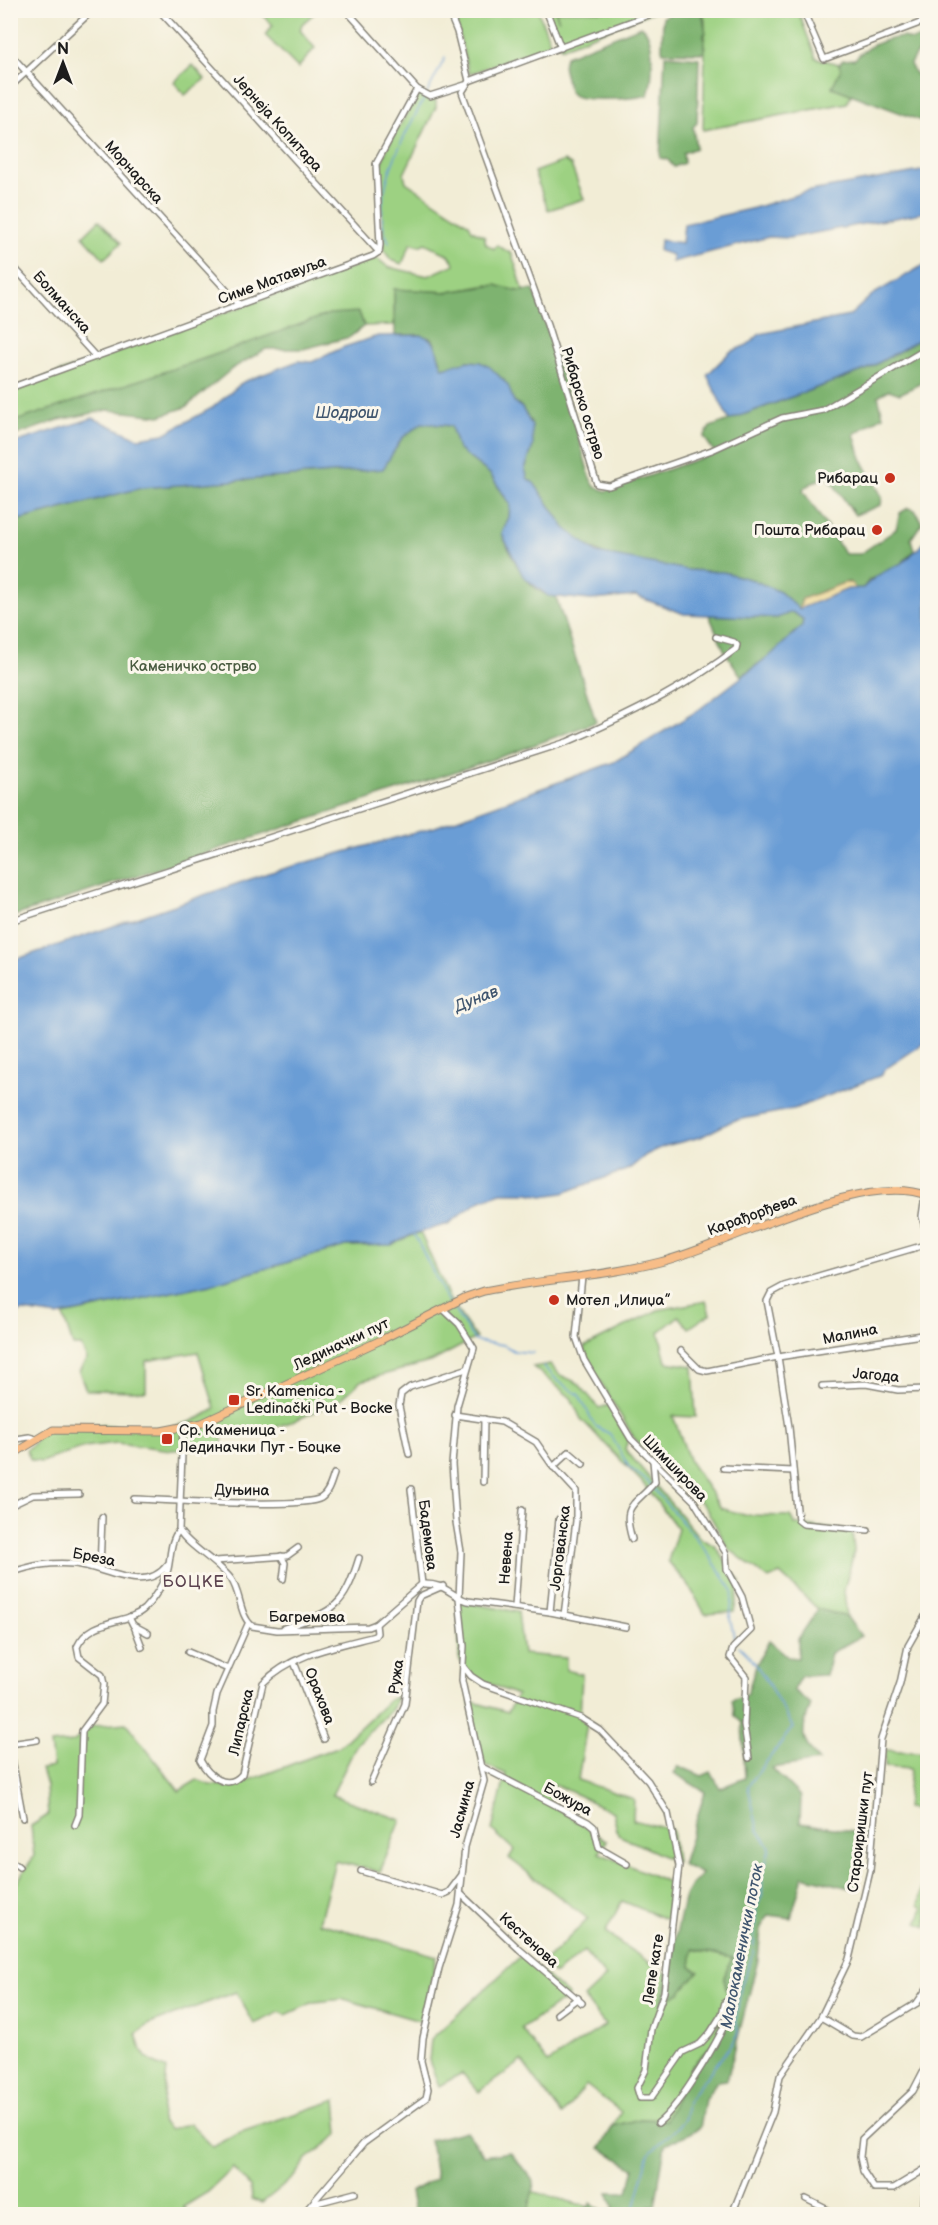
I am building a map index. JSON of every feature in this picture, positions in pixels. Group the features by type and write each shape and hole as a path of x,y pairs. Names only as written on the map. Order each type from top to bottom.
{"main road":[{"path":"926,1195 927,1186"},
{"name":"Карађорђева","path":"582,1276 662,1262 803,1211 864,1194 892,1190 926,1195"},
{"name":"Лединачки пут","path":"10,1456 45,1433 58,1429 153,1432 183,1429 255,1399 457,1302 493,1289 582,1276"}],"street":[{"path":"10,87 93,10"},
{"name":"Јернеја Копитара","path":"159,10 379,252"},
{"path":"346,10 417,90 436,95 662,10"},
{"path":"448,10 458,36 467,82"},
{"path":"546,10 561,48"},
{"path":"803,10 824,59 927,20"},
{"name":"Морнарска","path":"10,54 240,305"},
{"name":"Рибарско острво","path":"467,82 463,96 548,325 594,480 599,486 609,486 712,450 782,418 823,410 927,348"},
{"path":"379,252 376,164 383,147 417,90"},
{"name":"Симе Матавуља","path":"10,388 363,260 379,252"},
{"name":"Болманска","path":"10,263 96,357"},
{"path":"10,921 567,742 606,725 681,685 736,649 737,645 734,642 716,637"},
{"path":"868,1530 800,1522 797,1517 789,1427 767,1301 771,1293 800,1281 927,1242 922,1216 926,1195"},
{"name":"Шимширова","path":"582,1276 576,1337 584,1360 631,1440 694,1500 726,1553 727,1569 742,1597 751,1630 733,1648 730,1657 746,1677 744,1725 749,1758"},
{"name":"Јасмина","path":"303,2214 364,2142 426,2098 428,2088 421,2061 423,2038 439,1968 461,1894 466,1840 483,1788 482,1767 476,1754 469,1707 463,1690 464,1646 459,1598 461,1552 456,1522 452,1464 455,1415 465,1370 474,1353 473,1346 459,1324 445,1308"},
{"name":"Малина","path":"681,1351 699,1369 707,1371 778,1357 927,1334"},
{"path":"409,1454 399,1406 401,1394 410,1387 465,1370"},
{"name":"Јагода","path":"822,1386 866,1384 898,1390 927,1389"},
{"name":"Јоргованска","path":"455,1415 502,1422 536,1442 553,1467 578,1495 564,1615"},
{"path":"483,1482 484,1419"},
{"path":"75,1825 79,1815 82,1731 102,1704 104,1684 102,1676 79,1658 77,1647 99,1626 140,1612 160,1587 168,1564 172,1541 179,1530 183,1429"},
{"path":"10,1440 29,1437 36,1439"},
{"path":"553,1467 569,1452 583,1464"},
{"path":"632,1539 626,1515 630,1507 652,1486 653,1461"},
{"path":"723,1468 793,1471"},
{"name":"Дуњина","path":"134,1499 283,1503 313,1501 326,1493 334,1474"},
{"name":"Бадемова","path":"411,1489 422,1584"},
{"path":"10,1506 33,1495 79,1494"},
{"name":"Невена","path":"515,1606 522,1510"},
{"path":"100,1569 102,1517"},
{"path":"550,1612 560,1519"},
{"name":"Багремова","path":"179,1530 186,1539 215,1561 236,1588 248,1624 256,1628 277,1630 327,1627 343,1629 376,1624"},
{"path":"215,1561 281,1556 292,1554 298,1548"},
{"path":"281,1556 285,1563 283,1578"},
{"path":"277,1630 334,1608 347,1592 359,1558"},
{"name":"Бреза","path":"10,1573 46,1563 77,1564 136,1579 159,1575 168,1564"},
{"path":"376,1624 422,1584 443,1586 459,1598 626,1627"},
{"name":"Ружа","path":"371,1782 405,1704 417,1601 420,1596 443,1586"},
{"name":"Староиришки пут","path":"732,2214 773,2112 780,2076 820,2017 849,1959 870,1871 881,1739 900,1683 909,1646 927,1611"},
{"path":"129,1617 142,1647"},
{"path":"133,1624 148,1633"},
{"name":"Липарска","path":"248,1624 217,1694 213,1726 200,1760 212,1776 232,1782 242,1774 263,1683 270,1676 294,1662 346,1643 375,1636 377,1634 376,1624"},
{"path":"188,1652 228,1669"},
{"name":"Орахова","path":"294,1662 324,1739"},
{"name":"Лепе кате","path":"462,1664 471,1676 483,1684 581,1718 600,1730 648,1781 668,1814 679,1866 664,1992 651,2029 649,2061 637,2088 640,2098 651,2098 684,2052 700,2044 710,2033 722,2014 725,2002 730,2000 732,2004 726,2022 703,2065 676,2100 672,2110 658,2123"},
{"path":"23,1818 10,1746 37,1740"},
{"name":"Божура","path":"482,1767 588,1822 594,1827 599,1848 627,1864"},
{"path":"10,1860 19,1866"},
{"path":"361,1871 442,1895 449,1892 461,1876"},
{"name":"Кестенова","path":"461,1894 519,1949 580,2001 557,2014"},
{"path":"820,2017 853,2036 861,2037 917,2004 927,1987"},
{"path":"927,2062 913,2091 867,2132 860,2148 865,2176 869,2183 882,2190 894,2188 927,2168"},
{"path":"922,2214 926,2191 927,2161"},
{"path":"311,2204 355,2193"},
{"path":"806,2199 836,2214"}],"green space":[{"path":"258,11 317,11 302,24 300,30 315,48 298,68 265,35 273,25"},
{"path":"474,11 538,11 551,44 469,74 455,18"},
{"path":"546,11 555,11 559,21 556,11 655,11 561,48"},
{"path":"679,11 702,11 706,33 704,34 704,53 663,52 663,17"},
{"path":"702,11 798,11 816,58 839,64 841,69 832,87 852,93 847,103 703,130 705,20"},
{"path":"641,26 646,31 651,48 652,69 648,95 621,99 587,99 571,93 563,67 566,56"},
{"path":"903,37 911,40 927,37 927,46 915,55 910,64 914,72 927,85 927,123 832,87 841,69 839,64 843,60 855,59 865,50 877,44"},
{"path":"665,55 699,58 697,123 693,127 696,148 683,153 684,163 674,167 667,159 660,158"},
{"path":"193,65 205,79 185,95 174,82"},
{"path":"418,94 430,101 436,100 436,107 404,174 406,182 469,224 472,230 484,236 486,244 494,249 497,245 512,254 524,292 488,285 448,292 394,289 394,325 364,326 359,312 206,358 11,425 10,390 377,258 388,267 428,276 455,264 449,255 425,243 419,246 411,243 402,264 391,260 383,249 380,167 388,146"},
{"path":"564,161 571,165 584,199 548,210 534,172"},
{"path":"99,220 121,243 104,259 83,236"},
{"path":"496,285 516,291 534,290 557,359 590,478 595,487 606,491 715,453 704,437 710,427 868,369 927,335 927,380 900,394 889,390 878,396 883,416 854,434 861,458 882,497 881,505 855,515 827,475 805,487 803,491 845,554 860,554 896,529 900,513 908,508 915,510 922,523 911,539 914,551 899,565 869,580 863,588 856,589 849,582 844,583 802,599 799,609 780,592 753,580 723,572 688,570 606,556 581,542 565,528 536,486 528,480 525,469 532,450 531,422 520,405 514,402 504,380 480,362 468,361 443,369 433,339 420,335 395,335 394,289 448,292"},
{"path":"359,312 364,326 350,337 303,349 266,349 233,368 186,407 160,416 108,410 59,420 11,437 12,422 206,358 329,314"},
{"name":"Каменичко острво","path":"422,423 451,426 458,449 490,474 510,505 509,517 502,534 516,563 529,582 546,594 556,597 596,722 512,753 11,917 11,522 141,488 382,469 402,438"},
{"path":"792,612 803,619 802,626 773,653 741,676 725,652 709,615 777,618"},
{"path":"420,1232 450,1300 476,1338 433,1361 361,1381 340,1400 294,1421 253,1434 222,1435 222,1447 171,1450 117,1443 84,1447 41,1462 31,1460 26,1450 36,1441 33,1435 56,1428 67,1425 98,1424 164,1428 197,1419 215,1409 198,1352 146,1361 146,1391 86,1390 79,1371 87,1359 81,1346 73,1346 63,1315 211,1284 346,1246 391,1245"},
{"path":"706,1301 710,1314 689,1328 679,1316 659,1332 666,1362 693,1366 696,1417 673,1416 690,1462 721,1508 744,1515 790,1516 795,1524 852,1531 854,1551 844,1591 847,1617 818,1609 780,1574 769,1579 729,1549 705,1507 634,1438 585,1356 584,1347 658,1310"},
{"path":"550,1364 560,1375 578,1383 599,1408 609,1405 628,1440 625,1449 700,1538 715,1546 740,1582 734,1612 705,1614 689,1586 668,1561 678,1529 641,1481 581,1419 571,1398 533,1367"},
{"path":"458,1601 518,1612 523,1654 566,1658 566,1670 582,1674 580,1718 587,1724 578,1780 634,1799 633,1820 672,1830 676,1862 618,1835 613,1812 555,1784 549,1803 607,1841 599,1853 673,1884 668,1920 622,1901 605,1933 667,1974 698,1971 691,1967 692,1949 732,1958 724,1977 728,1998 719,2038 692,2065 666,2120 640,2119 613,2126 621,2112 586,2085 562,2115 522,2061 479,2092 462,2073 439,2086 429,2061 431,2039 522,1955 569,1996 522,2029 548,2063 605,2025 584,1998 606,1977 584,1951 555,1974 542,1964 588,1919 509,1858 514,1850 492,1830 506,1774 485,1765 476,1746 470,1701 508,1712 517,1695 468,1675 459,1658"},
{"path":"818,1609 847,1617 861,1636 831,1653 826,1675 801,1676 793,1690 811,1704 804,1734 808,1746 819,1761 772,1768 801,1797 800,1823 866,1833 858,1890 803,1876 791,1918 769,1915 761,1927 758,1960 727,2080 717,2081 705,2099 700,2128 665,2145 655,2206 648,2207 646,2214 608,2214 614,2208 608,2192 628,2192 634,2168 600,2148 613,2126 640,2119 666,2120 692,2065 719,2038 728,1998 724,1977 732,1958 693,1949 691,1967 698,1972 680,1993 661,2003 684,1899 691,1885 702,1874 682,1864 705,1792 674,1773 679,1766 702,1776 711,1772 720,1788 745,1778 742,1723 735,1716 732,1700 747,1694 757,1663 769,1641 788,1657 798,1658 798,1639"},
{"path":"397,1696 393,1708 357,1744 332,1795 401,1820 380,1872 335,1861 319,1923 437,1956 423,2022 344,1999 314,2002 286,2015 280,2012 254,2024 236,1992 150,2024 136,2034 146,2057 167,2069 161,2121 170,2130 190,2123 213,2147 235,2134 336,2100 339,2134 307,2159 293,2178 262,2203 251,2199 250,2187 233,2168 208,2192 183,2207 190,2214 11,2214 10,1893 34,1856 31,1826 48,1815 46,1786 41,1769 53,1767 50,1744 73,1742 92,1726 126,1723 179,1791 197,1780 210,1785 234,1786 340,1746 389,1700"},
{"path":"885,1750 927,1753 927,1810 906,1808 910,1769 885,1767"},
{"path":"927,1865 927,1927 917,1923 923,1908 919,1905"},
{"path":"466,2131 484,2156 510,2152 534,2182 528,2214 414,2213 410,2192 436,2178 430,2140"},
{"path":"531,2191 589,2207 584,2214 528,2214"},
{"path":"591,2203 608,2214 584,2214"}],"sand":[{"path":"844,583 851,583 855,588 799,609 802,599"}],"water":[{"path":"927,170 927,212 789,238 769,237 672,262 672,255 659,251 660,240 682,243 684,224 754,208 805,192"},
{"path":"927,263 927,335 868,369 729,420 707,375 730,352 747,345 760,334 849,316 872,295"},
{"path":"420,335 434,343 443,368 468,361 480,362 490,367 508,385 514,402 522,408 532,426 533,446 525,469 528,479 534,483 565,528 597,553 688,570 723,572 753,580 780,592 799,609 848,589 863,588 879,575 902,563 927,541 927,1041 884,1070 882,1075 794,1109 732,1121 701,1137 665,1146 646,1155 629,1169 563,1193 543,1196 528,1193 501,1193 481,1200 448,1224 414,1234 391,1245 346,1246 211,1284 57,1316 23,1311 11,1314 11,961 268,873 435,827 614,762 697,711 773,653 802,626 803,619 792,612 777,618 684,614 636,596 591,600 548,596 523,576 502,534 509,517 510,504 490,474 458,449 451,426 422,423 402,438 383,469 141,488 11,522 11,444 93,418 138,438 164,434 212,408 243,382 298,361 312,362 344,347 378,336"}],"waterway":[{"path":"427,93 445,58"},
{"path":"389,242 383,226 382,207 385,188 399,148 425,97"},
{"name":"Малокаменички поток","path":"414,1234 449,1304"},
{"name":"Малокаменички поток","path":"452,1307 475,1341 504,1345 514,1351 533,1353"},
{"name":"Малокаменички поток","path":"543,1366 558,1381 579,1395 595,1426 610,1434 629,1467 647,1481 705,1549 733,1591 730,1618 735,1642"},
{"name":"Малокаменички поток","path":"633,2214 649,2153 685,2118 687,2102 734,2042 738,2033 736,2018 741,1985 753,1955 756,1908 762,1896 762,1877 770,1847 758,1830 748,1786 793,1727 762,1674 748,1654 739,1646"}],"place":[{"name":"Рибарац","path":"890,478"},
{"name":"Пошта Рибарац","path":"877,530"},
{"name":"Мотел „Илиџа”","path":"554,1300"},
{"name":"Sr. Kamenica - Ledinački Put - Bocke","path":"234,1400"},
{"name":"Ср. Каменица - Лединачки Пут - Боцке","path":"167,1439"}],"district":[{"name":"БОЦКЕ","path":"194,1581"}],"water label":[{"name":"Шодрош","path":"347,412"},
{"name":"Дунав","path":"476,998"}]}
